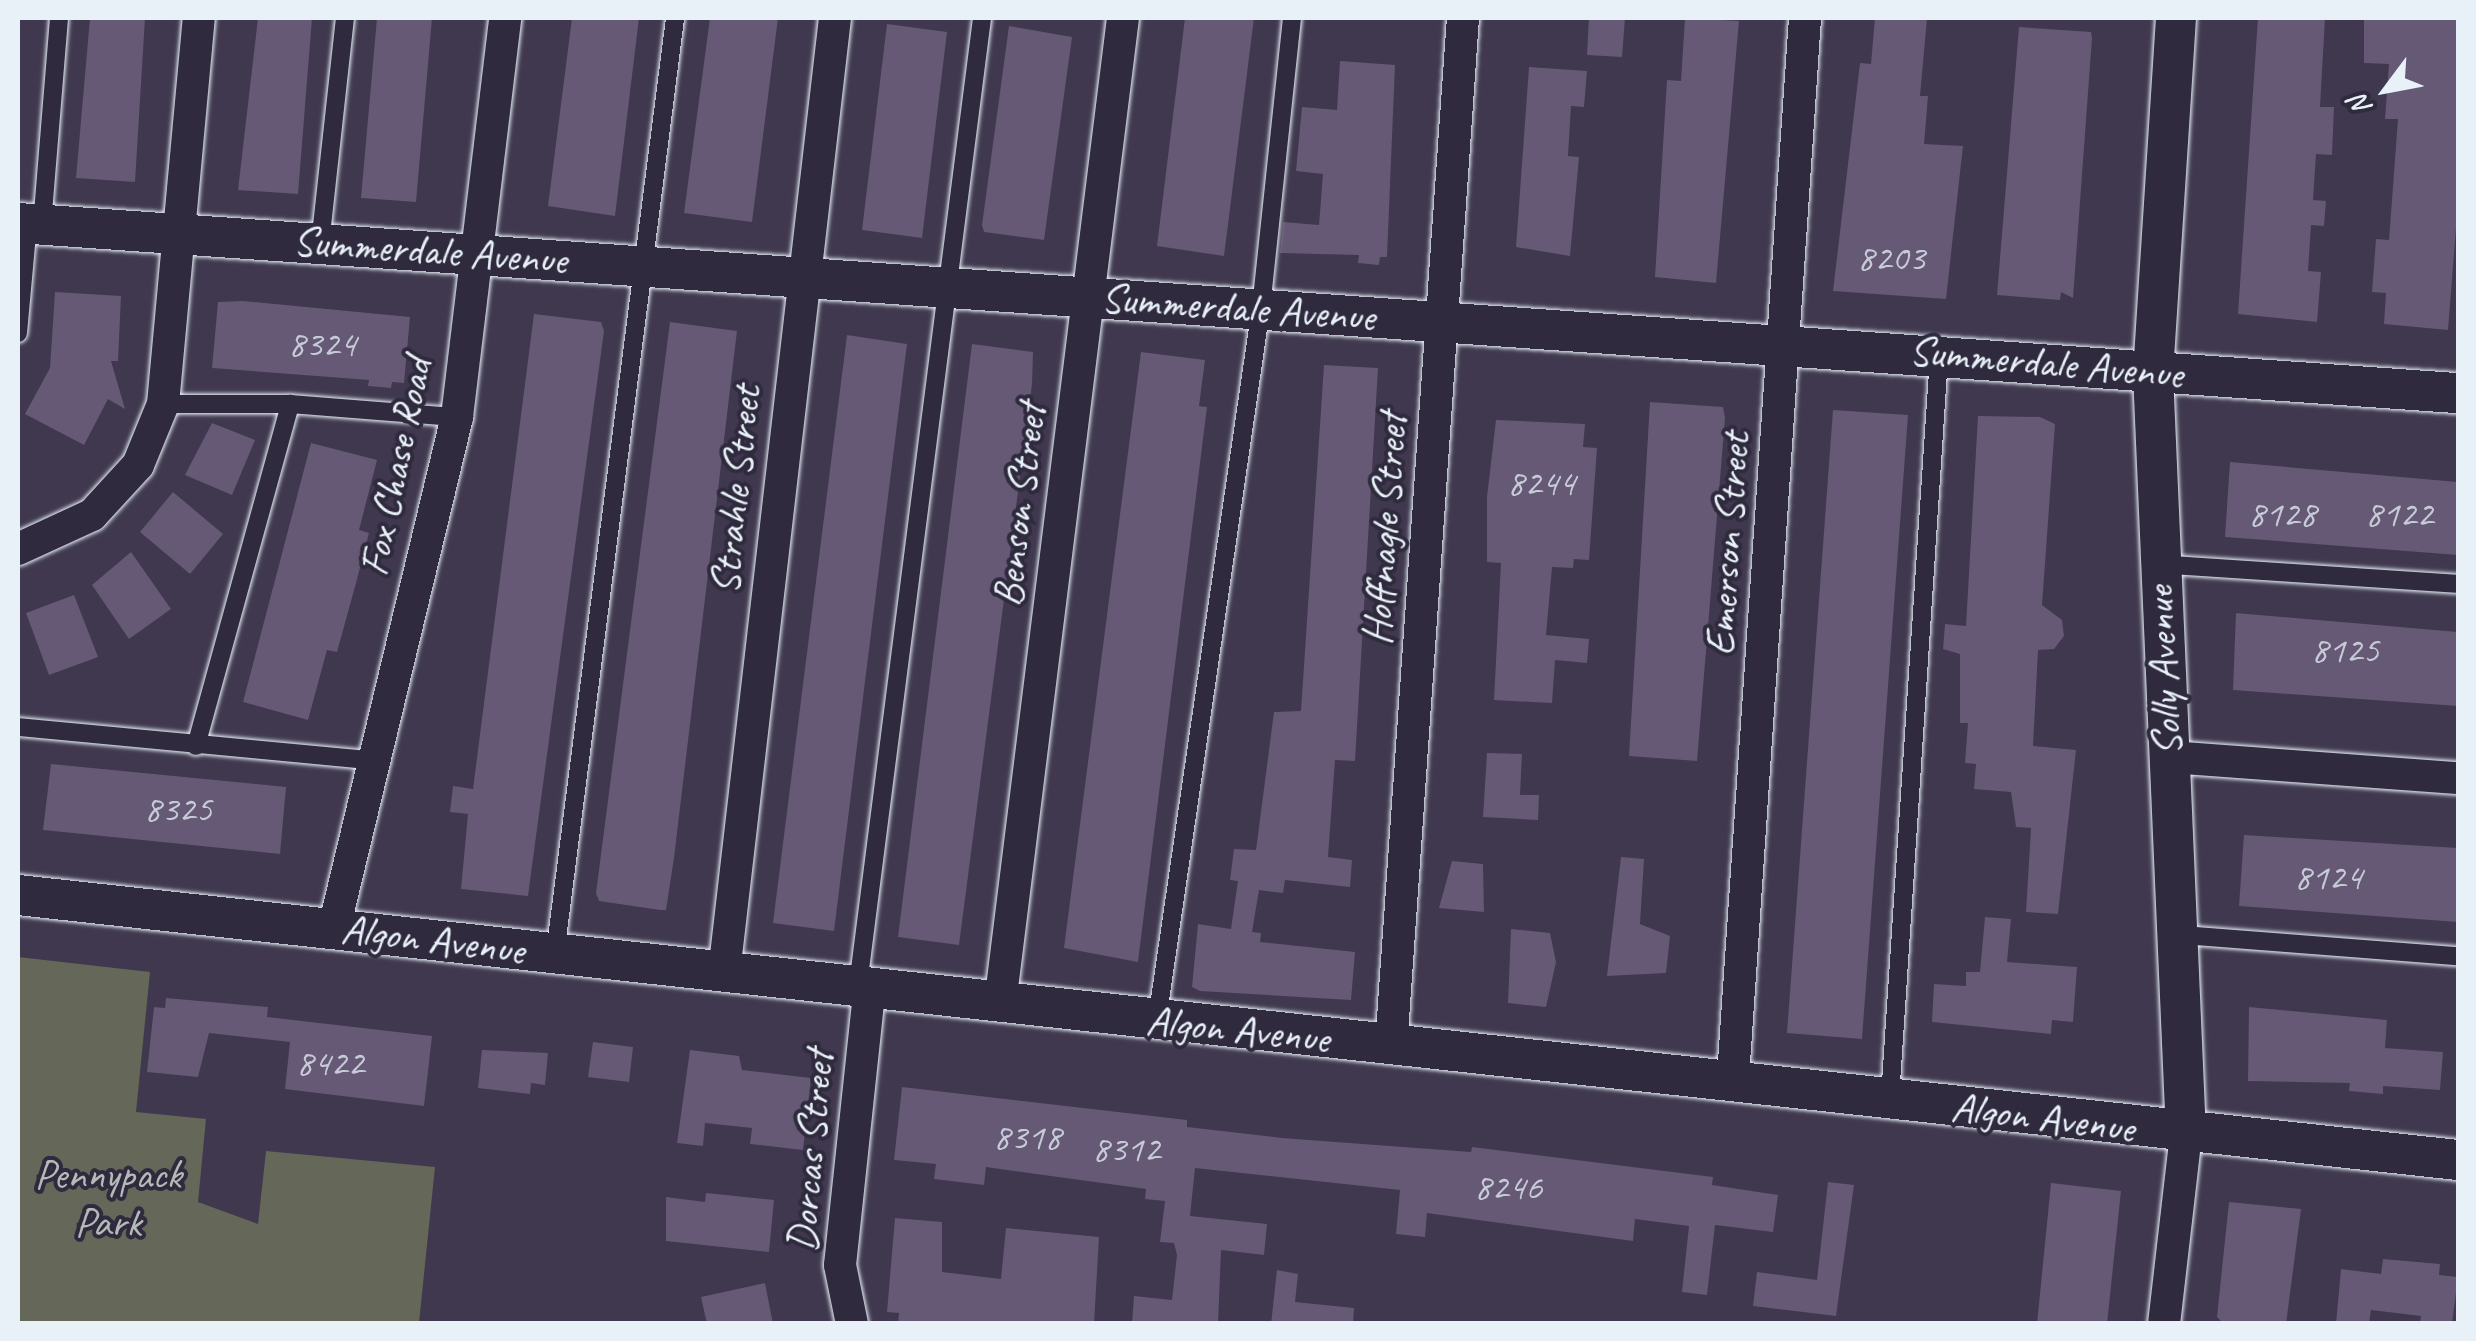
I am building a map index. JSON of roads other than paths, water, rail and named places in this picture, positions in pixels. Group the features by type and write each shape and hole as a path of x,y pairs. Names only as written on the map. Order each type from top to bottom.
{"street":[{"path":"18,549 92,515 138,466 163,404 200,18"},
{"name":"Fox Chase Road","path":"334,928 370,760 457,417 505,18"},
{"name":"Strahle Street","path":"724,973 835,18"},
{"name":"Benson Street","path":"1000,1004 1124,18"},
{"name":"Hoffnagle Street","path":"1390,1047 1463,18"},
{"name":"Emerson Street","path":"1733,1077 1805,18"},
{"name":"Solly Avenue","path":"2164,1324 2186,1134 2182,935 2158,564 2153,372 2176,18"},
{"name":"Summerdale Avenue","path":"29,224 1442,322 1785,341 2458,393"},
{"path":"2169,758 2458,778"},
{"name":"Algon Avenue","path":"18,895 1390,1047 1733,1077 1890,1100 2186,1134 2458,1160"},
{"name":"Dorcas Street","path":"852,1324 840,1265 864,986"}],"lane":[{"path":"18,333 29,224 60,18"},
{"path":"320,244 344,18"},
{"path":"555,955 675,18"},
{"path":"864,986 982,18"},
{"path":"1157,1020 1262,308 1292,18"},
{"path":"1890,1100 1940,355"},
{"path":"163,404 290,404 457,417"},
{"path":"196,746 290,404"},
{"path":"2158,564 2458,584"},
{"path":"18,727 370,760"},
{"path":"2182,935 2458,956"}],"park label":[{"name":"Pennypack Park","path":"108,1199"}]}
